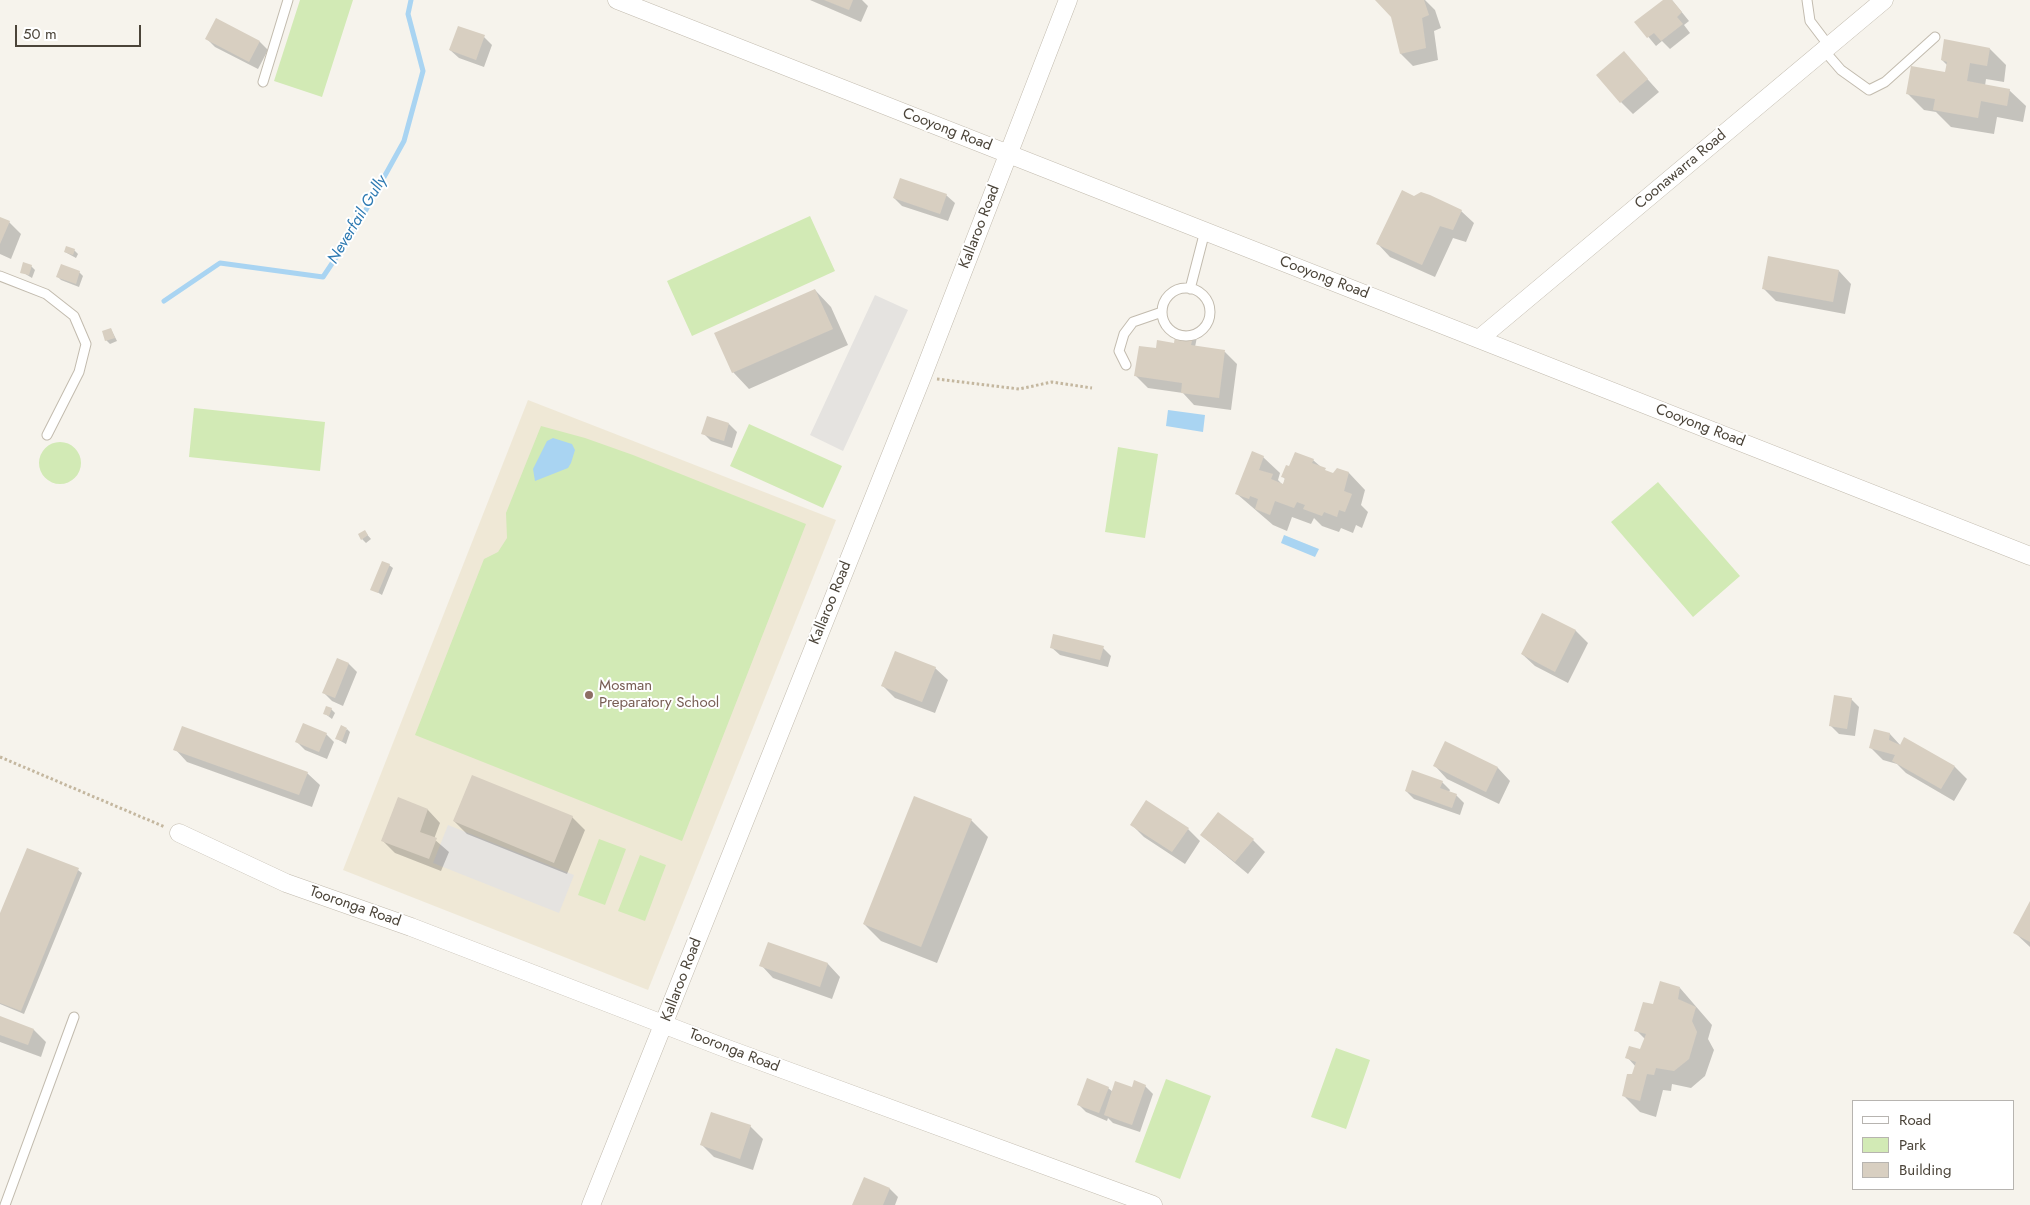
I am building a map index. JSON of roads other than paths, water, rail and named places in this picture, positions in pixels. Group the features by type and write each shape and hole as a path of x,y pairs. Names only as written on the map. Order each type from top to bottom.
{"street":[{"name":"Cooyong Road","path":"617,0 2030,556"},
{"name":"Kallaroo Road","path":"591,1205 665,1024 754,793 922,377 1068,0"},
{"name":"Coonawarra Road","path":"1479,339 1884,0"},
{"name":"Tooronga Road","path":"179,833 286,883 411,927 665,1024 1152,1205"}],"lane":[{"path":"263,82 288,0"},
{"path":"1807,0 1810,21 1824,50 1841,70 1869,90 1885,82 1935,37"},
{"path":"1190,288 1205,231"},
{"path":"0,276 46,294 74,316 86,344 79,372 47,435"},
{"path":"1190,288 1202,294 1210,310 1209,319 1202,330 1189,336 1177,334 1165,323 1162,312 1166,299 1173,292 1190,288"},
{"path":"1126,365 1119,351 1124,334 1134,322 1162,312"},
{"path":"5,1205 74,1017"}],"water":[{"path":"1168,410 1205,415 1203,432 1166,426"},
{"path":"553,438 572,444 575,450 571,463 568,468 535,481 533,469 547,441"},
{"path":"1284,535 1319,549 1315,557 1281,543"}],"waterway":[{"name":"Neverfail Gully","path":"164,301 220,263 323,277 357,226 404,141 423,71 408,14 411,0"}],"place":[{"name":"Mosman Preparatory School","path":"589,695"}]}
